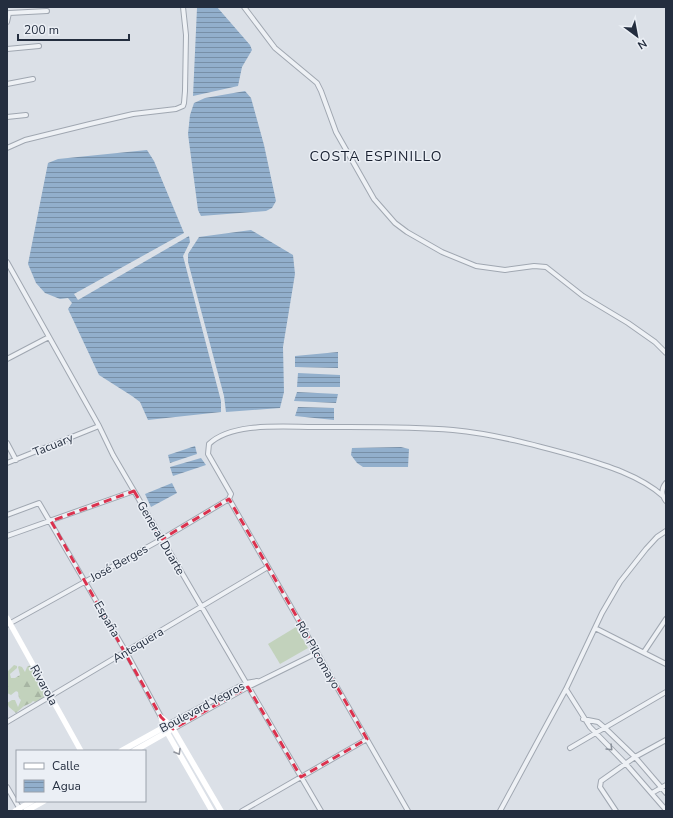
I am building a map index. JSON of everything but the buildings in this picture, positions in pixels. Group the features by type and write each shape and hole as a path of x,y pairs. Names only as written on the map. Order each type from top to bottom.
{"street":[{"path":"7,148 25,140 90,124 133,114 176,109 183,106 185,91 186,35 183,7"},
{"path":"244,7 275,48 317,83 322,92 336,132 374,199 395,224 442,252 476,266 505,270 534,266 546,267 583,296 628,322 645,334 666,353"},
{"path":"7,22 9,13 47,10"},
{"path":"7,49 39,46"},
{"path":"7,84 33,79"},
{"path":"7,117 26,115"},
{"name":"General Duarte","path":"7,262 99,426 113,455 321,811"},
{"path":"7,359 49,337"},
{"name":"Tacuary","path":"7,463 99,426"},
{"name":"Río Pilcomayo","path":"408,811 229,499 231,494 208,454 209,444 216,437 249,427 375,427 454,430 527,442 592,461 619,471 654,489 662,496"},
{"path":"7,443 16,460"},
{"path":"666,482 662,488 662,496 666,501"},
{"path":"7,536 134,491"},
{"name":"José Berges","path":"8,622 86,582 229,499"},
{"name":"España","path":"7,515 39,503 51,521 126,652 161,717"},
{"path":"500,811 566,689 595,628 620,582 646,549 657,537 666,531"},
{"name":"Antequera","path":"7,722 268,567"},
{"path":"644,652 666,619"},
{"name":"Rivarola","path":"8,622 80,750"},
{"path":"595,628 666,664"},
{"name":"Boulevard Yegros","path":"123,750 171,727 247,685 262,680 317,653"},
{"path":"566,689 583,719 626,764 666,810"},
{"path":"570,748 666,692"},
{"path":"161,717 171,727 221,811"},
{"path":"161,717 165,730 212,811"},
{"path":"583,719 598,722 605,728 664,787 666,793"},
{"name":"Boulevard Yegros","path":"135,750 165,730"},
{"path":"242,811 366,739"},
{"path":"616,811 600,787 603,778 666,740"},
{"path":"7,787 18,810 30,802"},
{"path":"652,793 664,787"},
{"path":"26,811 42,802"}],"highlighted area":[{"path":"134,491 162,539 229,499 367,739 301,777 248,687 173,729 161,717 51,521"}],"green space":[{"path":"296,627 308,648 280,664 268,644"},
{"path":"14,665 17,666 17,668 10,674 11,678 15,678 20,675 19,666 22,667 25,672 27,667 31,665 40,678 40,684 45,689 48,696 38,703 33,701 16,713 7,703 15,700 18,707 21,700 18,692 16,691 11,695 7,693 7,672"}],"water":[{"path":"217,7 250,45 252,50 242,67 238,86 193,96 197,8"},
{"path":"245,91 251,98 264,145 276,201 272,208 266,211 201,216 198,210 188,134 190,115 194,103 205,98"},
{"path":"147,150 154,161 184,233 74,294 78,300 189,236 190,242 183,256 221,401 221,412 148,420 140,402 99,375 68,309 72,303 68,298 60,299 45,293 36,283 28,264 48,163 58,159"},
{"path":"251,230 293,255 295,274 283,347 284,392 280,408 226,412 224,396 188,262 188,254 199,237"},
{"path":"338,352 338,368 295,367 295,356"},
{"path":"298,373 340,375 340,387 297,387"},
{"path":"297,392 338,394 336,403 294,401"},
{"path":"298,407 334,408 334,420 295,416"},
{"path":"195,446 197,454 170,463 168,455"},
{"path":"401,447 409,449 408,467 363,467 357,463 351,455 352,448"},
{"path":"201,458 206,465 173,476 170,467"},
{"path":"172,483 177,493 151,507 145,494"}],"district":[{"name":"COSTA ESPINILLO","path":"376,156"}]}
